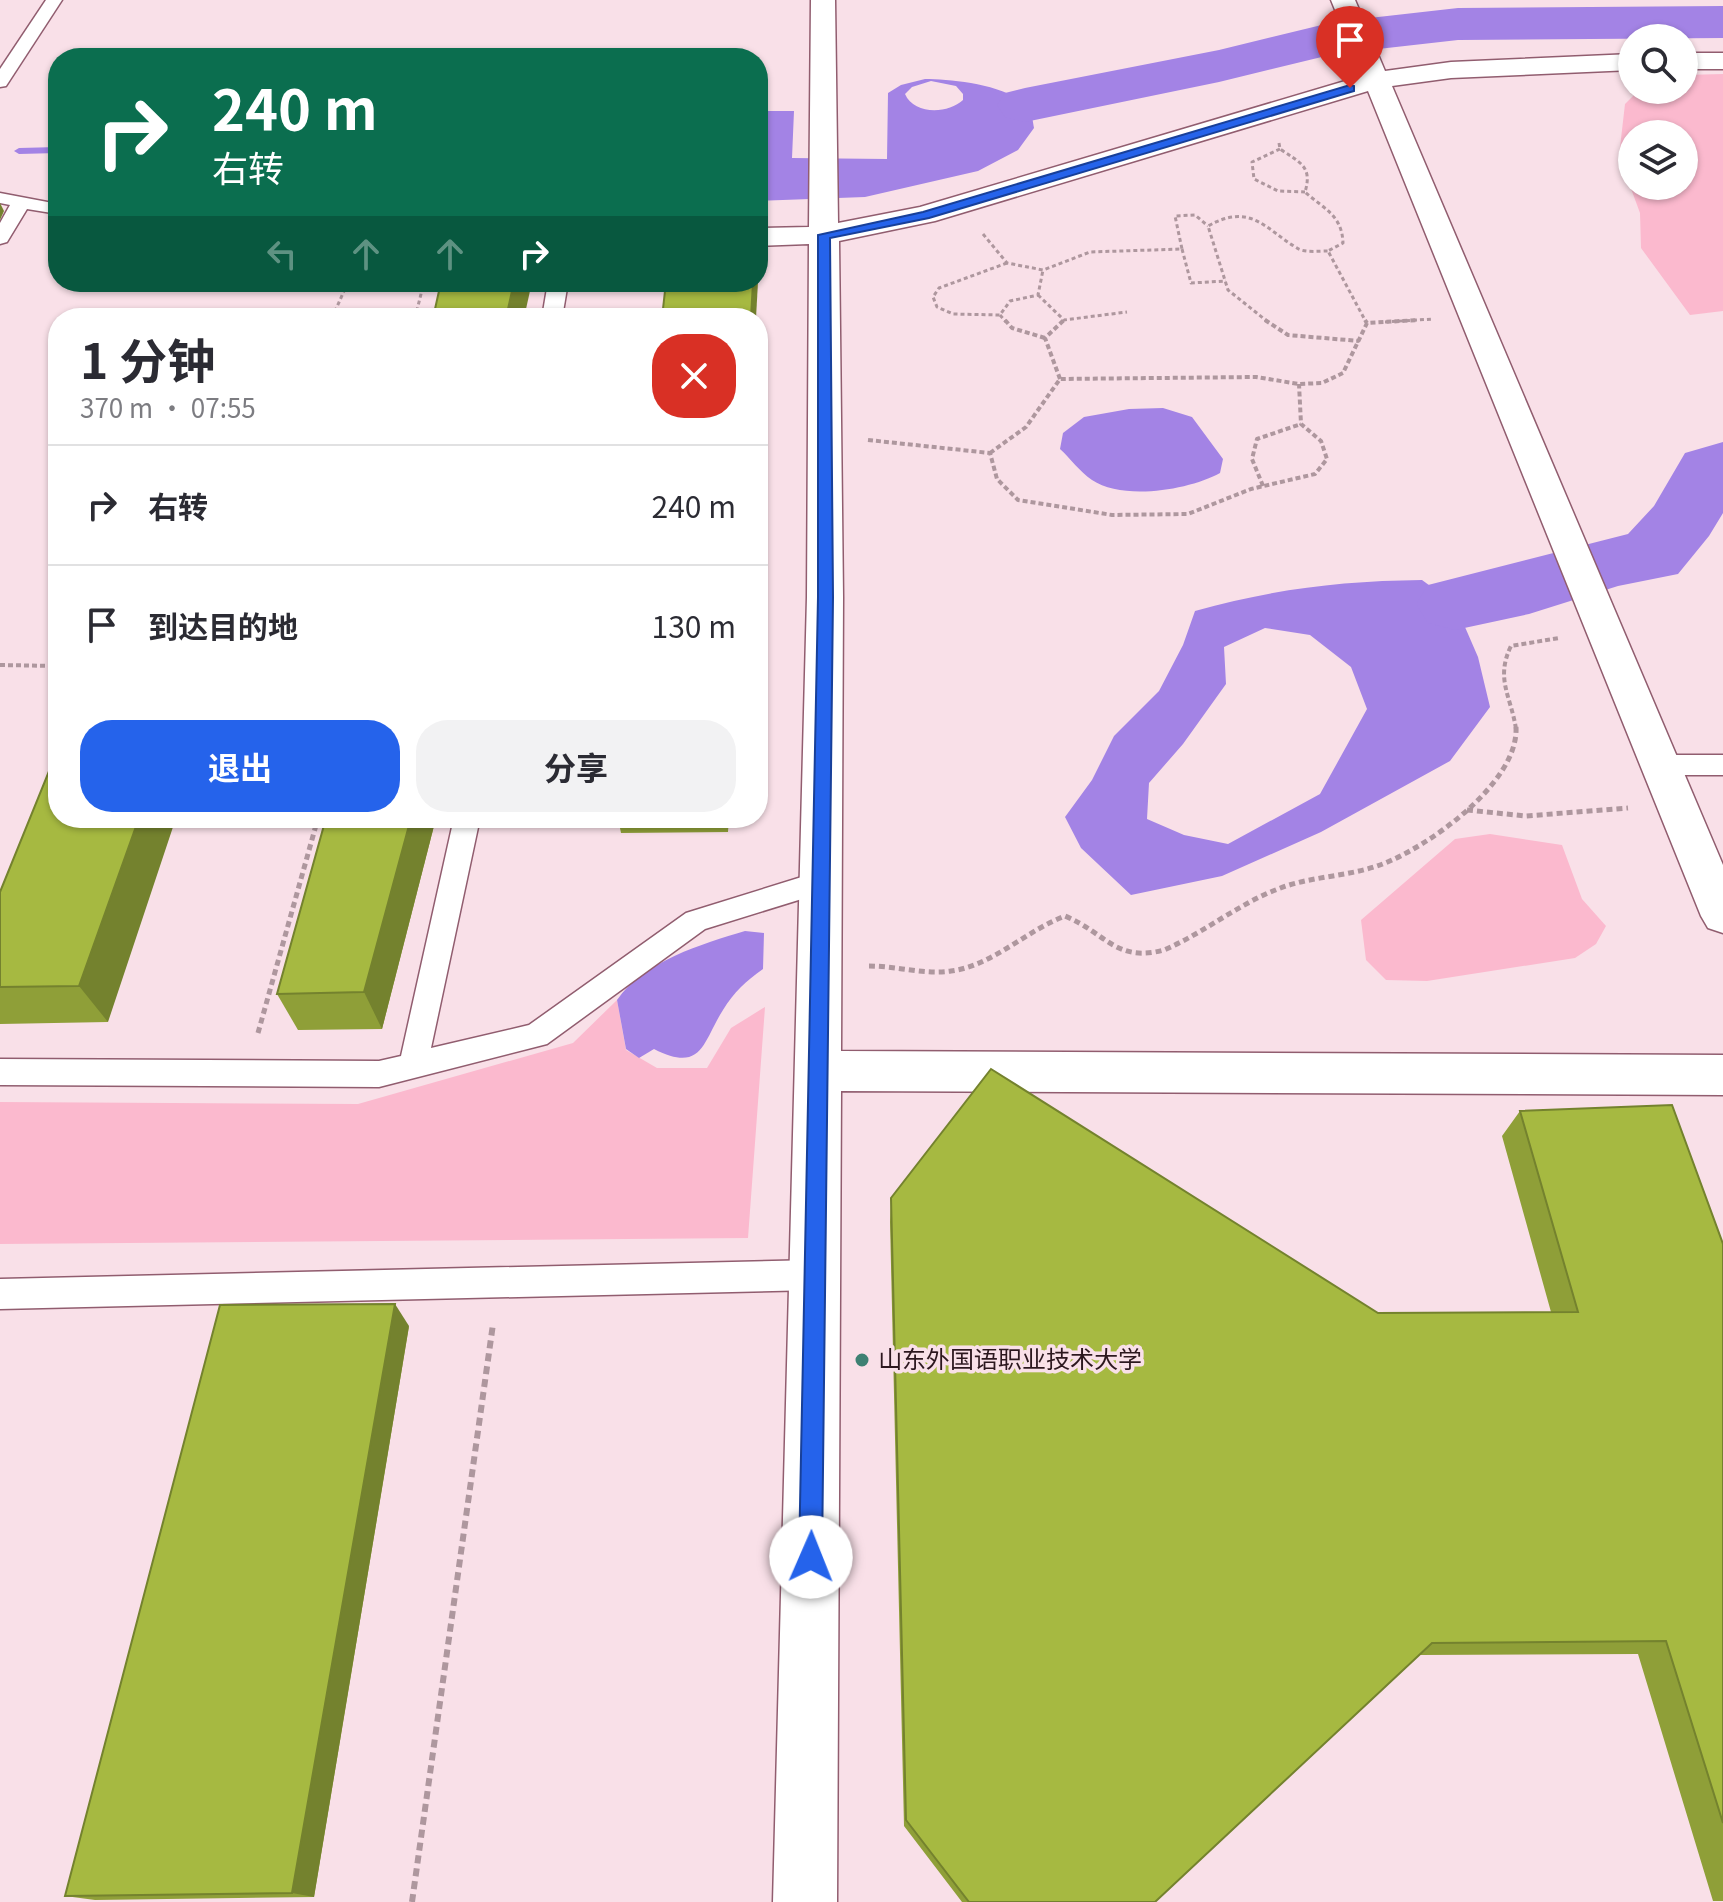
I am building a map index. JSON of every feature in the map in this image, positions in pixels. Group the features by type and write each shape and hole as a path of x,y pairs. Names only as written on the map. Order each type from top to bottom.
{"street":[{"path":"805,1902 821,882 825,429 823,0"},
{"path":"1343,0 1723,916"},
{"path":"1698,61 1723,61"},
{"path":"768,235 824,224 925,215 1272,111 1373,72 1618,63"},
{"path":"818,1071 1723,1075"}],"lane":[{"path":"0,82 54,0"},
{"path":"0,198 48,207"},
{"path":"0,238 21,203"},
{"path":"1661,765 1723,765"},
{"path":"413,1066 465,828"},
{"path":"0,1072 379,1074 537,1035 696,921 821,882"},
{"path":"0,1294 815,1275"}],"path":[{"path":"1272,111 1280,149 1303,164 1309,179 1305,192"},
{"path":"1208,226 1217,219 1239,217 1263,221 1283,233 1299,250 1328,251 1343,243 1344,229 1338,217 1305,192 1284,193 1267,188 1254,179 1252,162 1280,149"},
{"path":"958,205 1007,263"},
{"path":"1226,281 1191,283 1175,216 1195,215 1208,226 1226,281 1228,290 1248,309 1288,335 1359,341"},
{"path":"1045,338 1012,328 1000,315 953,314 937,307 933,297 939,288 1007,263 1043,270 1090,252 1182,249"},
{"path":"1328,251 1367,323"},
{"path":"1038,295 1043,270"},
{"path":"1000,315 1010,301 1038,295"},
{"path":"1038,295 1064,320"},
{"path":"1045,338 1064,320 1127,312"},
{"path":"1367,323 1474,316"},
{"path":"1060,379 1256,377 1299,384 1322,383 1343,373 1367,323"},
{"path":"1045,338 1060,379"},
{"path":"825,429 876,442 990,453 1026,427 1060,379"},
{"path":"990,453 997,479 1018,500 1112,515 1188,514 1263,486 1315,474 1327,459 1321,441 1301,424 1299,384"},
{"path":"1263,486 1252,459 1257,439 1301,424"},
{"path":"820,968 885,966 953,972 1001,953 1046,921 1065,916 1092,928 1112,946 1134,955 1174,948 1219,919 1291,883 1339,877 1383,864 1437,834 1466,810 1494,780 1516,746 1502,667 1511,646 1600,618"},
{"path":"0,665 48,666"},
{"path":"1466,810 1526,816 1677,805"},
{"path":"246,1074 315,828"},
{"path":"412,1902 499,1280"}],"shaded area":[{"path":"1723,74 1723,311 1690,315 1641,248 1640,213 1635,200 1698,200 1698,120 1623,120 1625,104 1698,104 1698,75"},
{"path":"925,79 981,85 1021,101 1029,109 1034,128 1018,150 978,171 865,197 768,201 768,111 794,111 792,158 887,159 888,93 901,85","holes":["931,81 956,86 963,94 963,100 957,105 940,110 916,106 905,94 912,87"]},
{"path":"1163,408 1192,417 1223,459 1220,473 1174,488 1121,490 1092,480 1060,449 1063,433 1084,417 1129,409"},
{"path":"1422,580 1455,604 1478,657 1490,707 1450,761 1321,832 1222,876 1131,895 1081,848 1065,817 1092,780 1114,736 1159,691 1183,645 1195,611 1280,592 1335,584","holes":["1265,628 1310,635 1351,667 1367,709 1320,794 1228,844 1184,835 1147,819 1149,783 1183,744 1226,684 1224,647"]},
{"path":"1490,834 1562,845 1582,899 1606,926 1596,944 1575,958 1427,981 1386,980 1366,960 1361,920 1455,839"},
{"path":"745,931 764,933 763,969 732,998 699,1050 683,1058 654,1049 639,1058 626,1049 617,1000 628,986 658,964 675,956"},
{"path":"617,1000 626,1050 657,1068 707,1068 731,1028 765,1007 748,1238 0,1244 0,1102 358,1104 573,1043"}],"building":[{"path":"439,292 512,292 508,308 435,308"},
{"path":"665,292 752,292 752,308 663,308"},
{"path":"48,774 48,828 135,828 79,986 0,987 0,892"},
{"path":"323,828 408,828 364,992 277,994"},
{"path":"991,1069 1378,1313 1578,1312 1520,1111 1672,1105 1723,1244 1723,1823 1666,1641 1432,1643 1155,1902 969,1902 906,1820 891,1198"},
{"path":"395,1304 292,1893 65,1896 220,1305"}],"waterway":[{"path":"1025,105 1219,66 1334,38 1458,24 1723,22"},
{"path":"19,151 48,150"},
{"path":"1455,604 1529,588 1611,562 1651,556 1683,519 1710,469 1723,464"}],"place":[{"name":"山东外国语职业技术大学","path":"862,1360"}],"route":[{"path":"811,1557 825,597 824,235 925,215 1350,88"}]}
